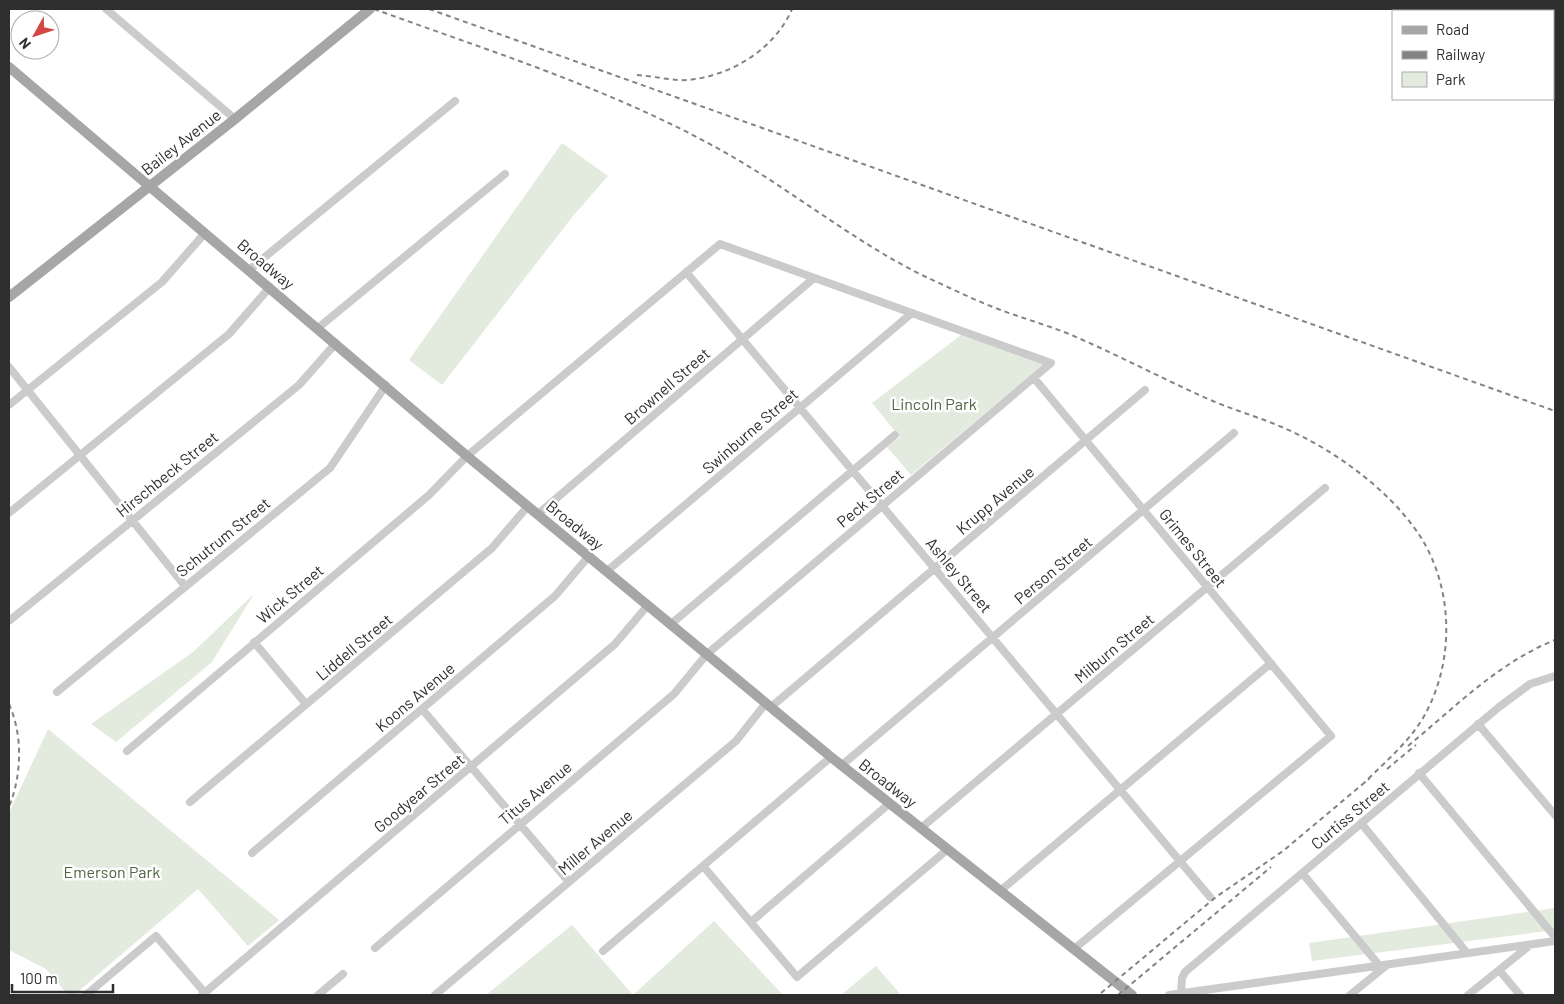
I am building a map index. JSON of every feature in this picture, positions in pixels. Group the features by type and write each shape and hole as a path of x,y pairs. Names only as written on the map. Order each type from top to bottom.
{"main road":[{"name":"Bailey Avenue","path":"9,296 235,119 370,9"},
{"name":"Broadway","path":"9,67 148,187 386,385 467,456 768,705 842,766 1132,995"}],"street":[{"path":"106,9 235,119"},
{"path":"249,270 455,101"},
{"path":"318,328 505,174"},
{"path":"9,405 162,282 205,233"},
{"name":"Wick Street","path":"127,751 429,495 467,456 720,244 814,278"},
{"name":"Ashley Street","path":"686,272 1210,897"},
{"path":"814,278 912,313"},
{"name":"Brownell Street","path":"538,514 814,278"},
{"path":"9,513 229,334 270,287"},
{"name":"Peck Street","path":"707,654 1051,364 912,313"},
{"name":"Swinburne Street","path":"607,571 912,313"},
{"name":"Hirschbeck Street","path":"9,621 299,385 336,343"},
{"path":"9,367 185,586"},
{"name":"Grimes Street","path":"1034,378 1331,736 1180,861"},
{"name":"Schutrum Street","path":"57,692 330,468 386,385"},
{"name":"Krupp Avenue","path":"768,705 936,568 1145,390"},
{"name":"Person Street","path":"842,766 1145,511 1234,433"},
{"path":"670,624 895,435"},
{"name":"Milburn Street","path":"921,828 1208,588 1324,488"},
{"name":"Liddell Street","path":"190,802 492,548 528,506"},
{"name":"Koons Avenue","path":"252,853 555,596 589,556"},
{"name":"Goodyear Street","path":"204,994 615,644 648,605"},
{"path":"254,642 306,704"},
{"name":"Titus Avenue","path":"375,948 674,694 707,654"},
{"path":"1000,891 1271,663"},
{"name":"Curtiss Street","path":"1182,992 1182,978 1185,972 1478,724 1530,684 1555,676"},
{"name":"Miller Avenue","path":"435,995 736,740 768,705"},
{"path":"422,709 569,882"},
{"path":"1478,724 1555,815"},
{"path":"603,951 831,757"},
{"path":"1419,774 1555,937"},
{"path":"751,922 890,803"},
{"path":"1361,823 1468,954"},
{"path":"703,866 797,977 948,849"},
{"path":"1074,949 1180,861"},
{"path":"1302,873 1379,965"},
{"path":"86,995 156,936 204,994"},
{"path":"1170,995 1555,941"},
{"path":"1468,995 1530,945"},
{"path":"1350,995 1389,964"},
{"path":"1499,970 1520,995"},
{"path":"318,995 343,974"}],"green space":[{"path":"562,143 608,176 573,216 442,385 409,360"},
{"name":"Lincoln Park","path":"961,335 1044,364 911,475 887,447 900,437 872,403"},
{"path":"254,594 212,662 116,742 91,724 193,652"},
{"name":"Emerson Park","path":"48,729 279,920 248,946 198,889 74,995 68,995 46,969 9,950 9,813"},
{"path":"1555,908 1555,930 1312,961 1309,943"},
{"path":"714,921 783,995 633,995"},
{"path":"572,925 633,995 486,995"},
{"path":"876,966 901,995 841,995"}],"railway":[{"path":"374,9 557,75 647,113 733,157 876,250 926,277 993,307 1069,334 1208,399 1284,428 1341,459 1377,487 1408,519 1431,557 1439,579 1444,602 1445,650 1441,674 1423,718 1403,744 1364,783"},
{"path":"429,9 1555,411"},
{"path":"637,75 688,80 720,73 750,58 763,48 775,36 792,9"},
{"path":"1408,746 1496,673 1534,649 1555,640"},
{"path":"9,704 14,716 19,742 18,768 9,807"},
{"path":"1387,769 1416,745"},
{"path":"1101,993 1216,897 1283,851 1370,778"},
{"path":"1118,995 1271,867"}]}
